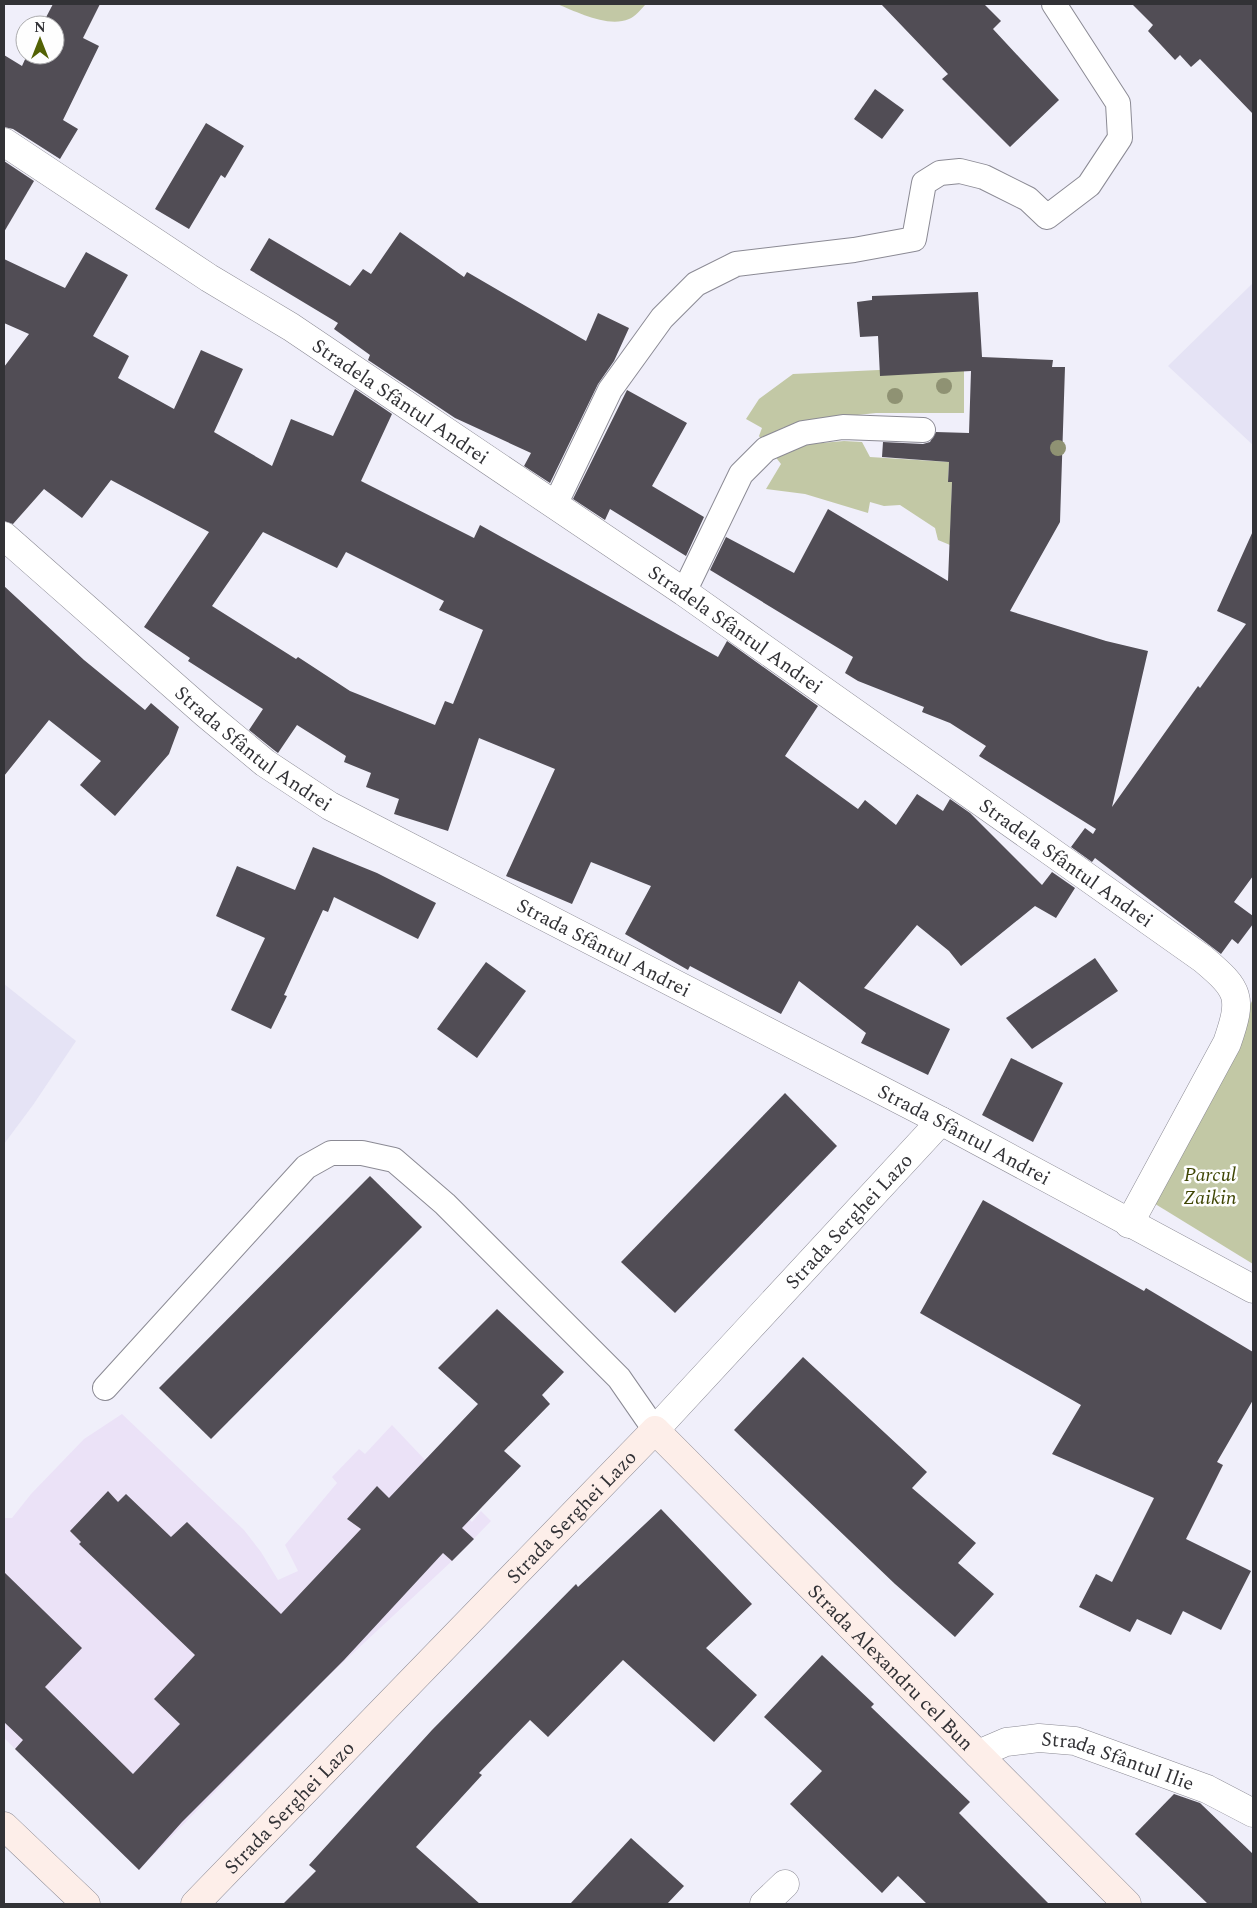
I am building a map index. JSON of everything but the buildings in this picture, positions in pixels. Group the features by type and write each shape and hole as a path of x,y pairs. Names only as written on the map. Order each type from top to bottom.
{"main road":[{"name":"Strada Alexandru cel Bun","path":"655,1430 1127,1904"},
{"name":"Strada Serghei Lazo","path":"195,1904 655,1430"},
{"path":"4,1826 86,1904"}],"street":[{"name":"Stradela Sfântul Andrei","path":"4,142 209,278 291,327 684,592 1203,959 1227,979 1238,1000 1235,1020 1228,1042 1129,1224"},
{"name":"Strada Sfântul Andrei","path":"4,536 213,720 265,763 330,806 941,1122 1253,1289"},
{"name":"Strada Serghei Lazo","path":"655,1430 941,1122"},
{"name":"Strada Sfântul Ilie","path":"978,1754 1006,1742 1039,1738 1075,1741 1207,1789 1253,1813"},
{"path":"764,1904 785,1884"}],"lane":[{"path":"555,505 610,390 662,318 696,284 736,264 854,250 914,239 924,183 940,173 960,171 984,177 1028,199 1047,217 1090,185 1120,138 1118,103 1054,4"},
{"path":"684,592 742,474 766,450 803,433 843,427 923,430"},
{"path":"105,1388 306,1168 331,1153 362,1153 394,1160 445,1204 619,1378 655,1430"}],"shaded area":[{"path":"1253,283 1253,445 1168,366"},
{"path":"4,984 76,1041 4,1144"},
{"path":"122,1414 244,1530 261,1552 278,1580 298,1571 285,1545 337,1483 332,1477 359,1449 365,1454 392,1425 426,1461 419,1470 472,1522 481,1511 491,1521 452,1561 321,1683 139,1870 4,1738 4,1518 12,1518 31,1494 84,1439"}],"green space":[{"path":"557,4 646,4 631,18 612,22 583,15"},
{"path":"964,366 964,413 876,413 811,420 782,428 762,441 759,436 762,428 746,419 759,399 793,374"},
{"path":"844,441 862,442 870,457 949,462 948,482 952,482 950,545 938,540 935,528 900,505 884,506 870,502 868,513 805,494 766,489 781,464 774,455 810,444"},
{"name":"Parcul Zaikin","path":"1253,999 1253,1264 1152,1202"}]}
